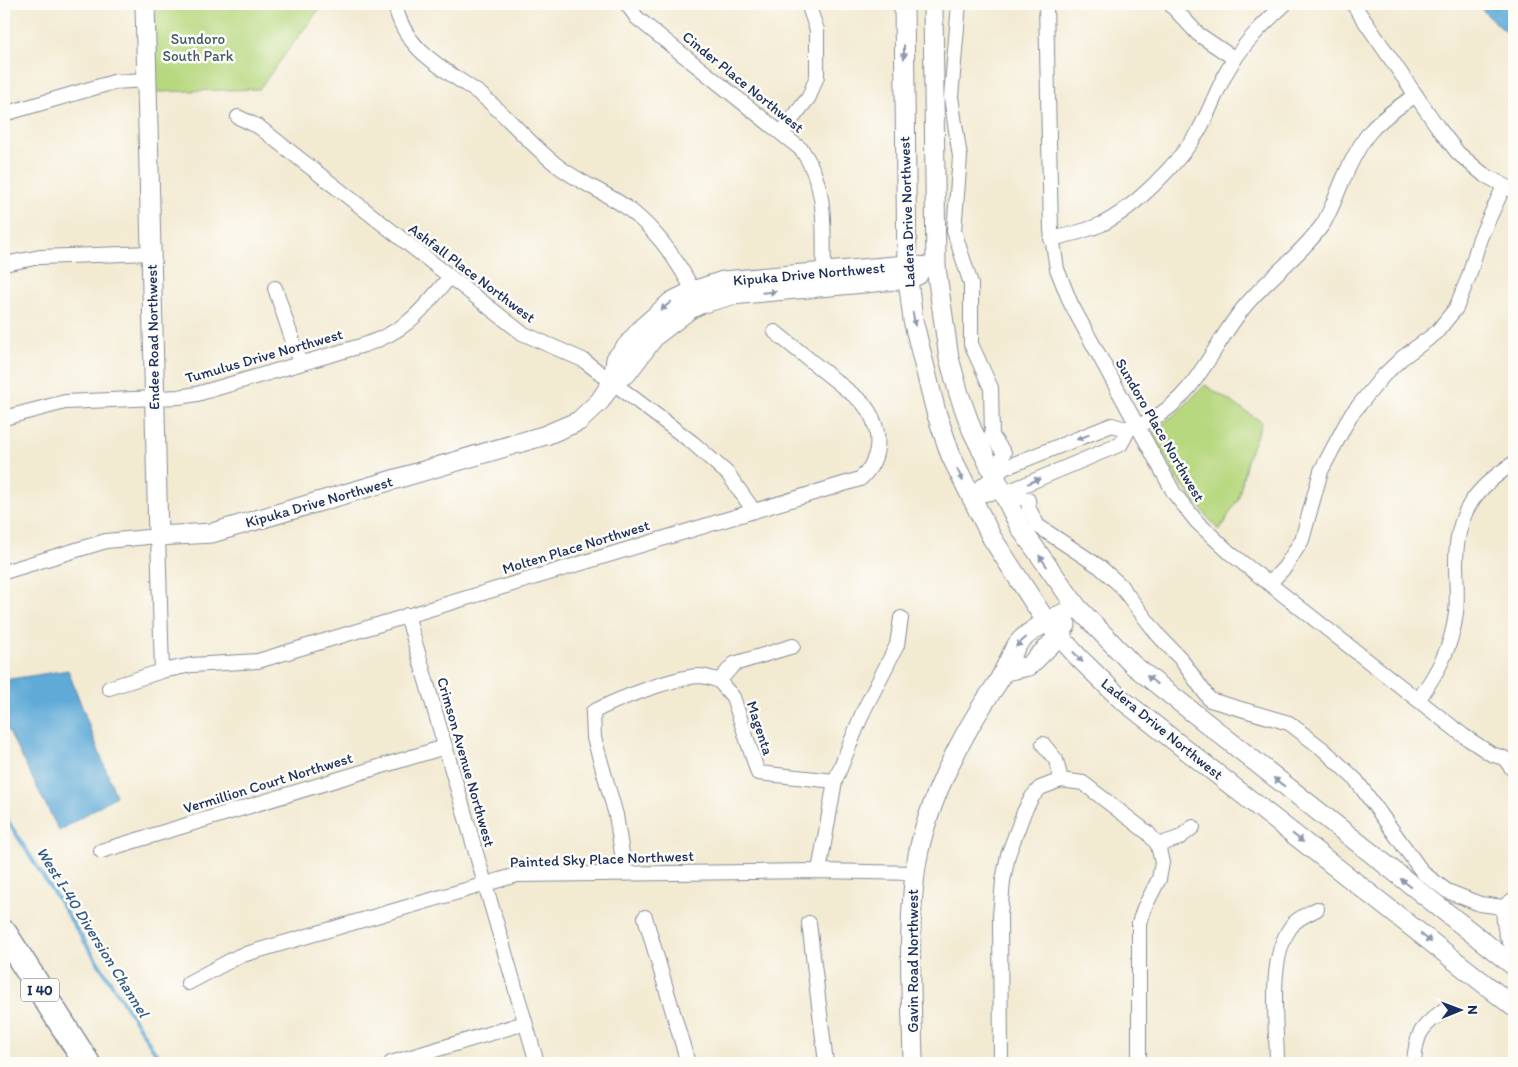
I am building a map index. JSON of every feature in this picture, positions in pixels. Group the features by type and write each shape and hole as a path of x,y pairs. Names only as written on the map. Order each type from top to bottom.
{"highway":[{"name":"I 40","path":"4,933 87,1063"}],"main road":[{"name":"Endee Road Northwest","path":"145,4 158,536"},
{"name":"Ladera Drive Northwest","path":"904,4 907,272 914,320 936,412 951,456 992,538 1046,621 1120,698 1514,1007"},
{"name":"Ladera Drive Northwest","path":"933,4 936,268 949,358 972,430 997,468 1010,494 1021,529 1077,607 1133,665 1514,966"},
{"name":"Kipuka Drive Northwest","path":"158,536 212,533 546,435 579,421 600,401 613,381 616,359 643,327 671,302 697,297 723,281 824,280 936,268"},
{"name":"Gavin Road Northwest","path":"913,1063 911,917 915,873 929,818 950,761 979,709 1006,670 1015,646 1046,621 1077,607"},
{"path":"1006,670 1029,666 1059,636 1077,607"}],"street":[{"path":"395,4 397,15 409,40 431,62 505,115 534,146 559,167 627,208 670,249 697,297"},
{"name":"Cinder Place Northwest","path":"627,4 637,18 782,132 802,150 813,166 820,184 824,280"},
{"path":"782,132 809,97 817,76 817,30 808,4"},
{"path":"959,4 950,97 960,157 954,231 971,284 970,337 991,388 992,436 1004,453 997,468 970,496"},
{"name":"Sundoro Place Northwest","path":"1046,4 1051,239 1057,269 1071,304 1134,428 1174,493 1187,511 1213,538 1478,745 1491,754 1504,758 1514,771"},
{"path":"1170,4 1198,34 1235,59"},
{"path":"1051,239 1088,230 1104,223 1137,200 1170,166 1198,132 1235,59 1256,31 1284,4"},
{"path":"1270,583 1285,567 1302,540 1321,471 1350,416 1383,376 1402,358 1436,333 1456,308 1469,276 1480,238 1509,188 1483,174 1458,153 1353,4"},
{"path":"4,114 114,82 146,80"},
{"path":"1010,494 1012,490 1121,444 1134,428 1164,412 1192,387 1216,345 1244,307 1267,281 1308,242 1324,222 1351,161 1366,134 1384,116 1416,95"},
{"name":"Ashfall Place Northwest","path":"238,117 259,128 522,333 583,360 613,381 694,443 728,474 754,511"},
{"path":"4,264 40,257 150,253"},
{"name":"Tumulus Drive Northwest","path":"4,418 65,402 197,394 386,338 416,316 449,278"},
{"path":"275,288 300,363"},
{"name":"Molten Place Northwest","path":"109,688 162,671 192,665 258,661 860,479 869,471 876,458 878,443 876,427 871,413 862,402 775,332"},
{"path":"997,468 1004,468 1112,425 1134,428"},
{"path":"1418,699 1438,672 1454,628 1458,539 1466,513 1480,489 1491,478 1514,463"},
{"path":"970,496 1010,494 1028,500 1029,509 1038,526 1100,567 1120,585 1158,635 1180,658 1210,700 1289,723 1324,750 1356,780 1423,873 1447,891 1480,904 1509,903 1504,925 1508,941 1514,947"},
{"name":"Kipuka Drive Northwest","path":"4,572 106,542 158,536"},
{"name":"Endee Road Northwest","path":"158,536 162,671"},
{"name":"Crimson Avenue Northwest","path":"407,615 537,1063"},
{"path":"818,871 835,781 863,712 897,645 901,618"},
{"path":"625,873 616,815 594,738 593,712 614,701 686,678 703,677 719,681 734,664 793,646"},
{"name":"Magenta","path":"719,681 733,696 758,773 835,781"},
{"path":"1043,744 1056,760 1061,780"},
{"name":"Vermillion Court Northwest","path":"101,850 445,747"},
{"path":"1001,1063 1000,916 1003,881 1011,847 1024,812 1032,797 1040,788 1061,780 1083,783 1148,833 1158,845 1162,863 1159,880 1144,908 1139,923 1139,1063"},
{"path":"1158,845 1179,838 1192,827"},
{"name":"Painted Sky Place Northwest","path":"188,983 239,956 484,882 517,875 818,871 915,873"},
{"path":"1278,1063 1276,989 1279,953 1285,936 1295,922 1318,909"},
{"path":"645,917 688,1063"},
{"path":"809,923 826,1063"},
{"path":"1414,1063 1415,1049 1425,1024 1444,1010"},
{"path":"391,1063 525,1023"}],"green space":[{"name":"Sundoro South Park","path":"154,4 323,4 259,89 154,92"},
{"path":"1205,385 1262,422 1248,457 1238,499 1219,531 1177,479 1152,432 1177,413"}],"water":[{"path":"1478,4 1514,4 1514,40 1482,10"},
{"path":"68,670 116,796 59,831 4,722 4,680"}],"waterway":[{"name":"West I-40 Diversion Channel","path":"4,815 162,1063"}]}
